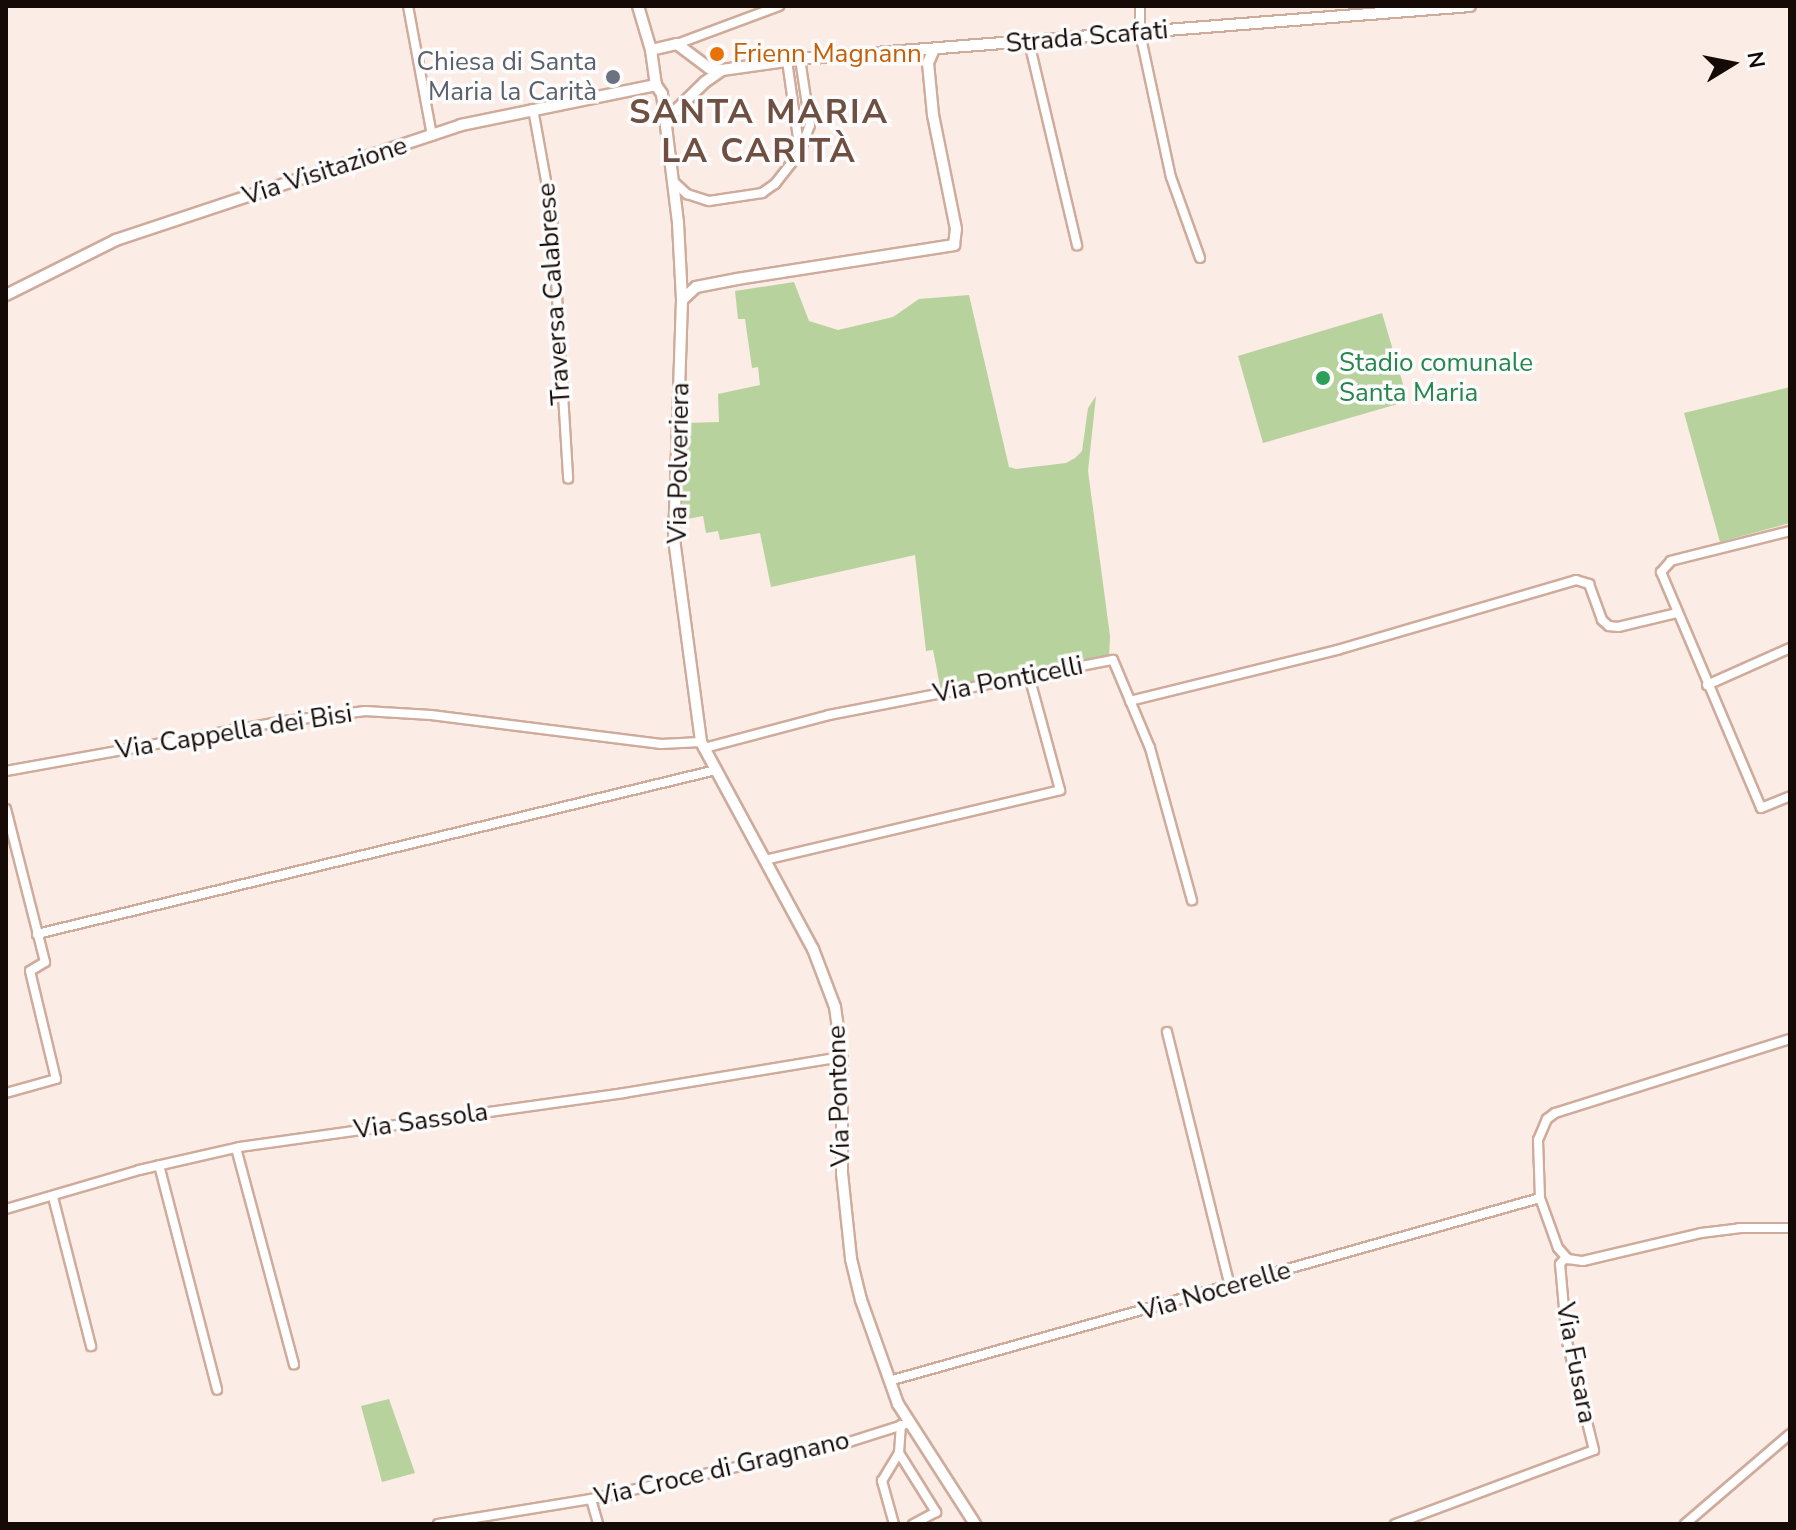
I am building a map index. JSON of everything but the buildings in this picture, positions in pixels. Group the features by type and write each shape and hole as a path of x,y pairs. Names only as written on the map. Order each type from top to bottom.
{"street":[{"path":"408,6 432,136"},
{"path":"638,6 651,50 656,85 662,94 674,182 697,200 762,193 800,152 810,125 800,59"},
{"path":"651,50 677,44 779,6"},
{"path":"1140,6 1140,33 1171,177 1200,258"},
{"name":"Strada Scafati","path":"787,61 1470,6"},
{"path":"1029,42 1077,245"},
{"path":"677,44 709,68 722,70 787,61 800,152"},
{"path":"682,300 696,287 954,245 956,229 930,89 928,63 934,49"},
{"path":"666,120 722,70"},
{"name":"Via Visitazione","path":"6,295 116,240 432,136 533,109 656,85"},
{"name":"Traversa Calabrese","path":"533,109 552,214 568,479"},
{"name":"Via Polveriera","path":"674,182 682,300 674,526 703,745"},
{"path":"681,278 696,287"},
{"path":"1790,531 1668,563 1662,576 1761,808 1790,796"},
{"path":"1130,701 1337,650 1576,580 1589,584 1602,620 1609,626 1618,627 1677,613"},
{"path":"1707,685 1790,648"},
{"name":"Via Ponticelli","path":"703,745 829,715 1113,660 1150,748 1192,900"},
{"path":"765,860 1060,790 1029,676"},
{"name":"Via Cappella dei Bisi","path":"6,771 285,721 365,711 431,715 661,744 703,745"},
{"name":"Via Pontone","path":"703,745 813,949 835,1007 842,1057 842,1173 851,1259 864,1311 905,1424 975,1524"},
{"path":"37,934 716,770"},
{"path":"6,809 45,962 30,971 56,1079 6,1093"},
{"path":"1167,1032 1230,1287"},
{"path":"1790,1039 1555,1113 1547,1119 1538,1140 1540,1198 1558,1248 1566,1257 1583,1261 1739,1228 1790,1228"},
{"name":"Via Sassola","path":"6,1209 159,1165 236,1148 624,1093 842,1057"},
{"path":"236,1148 294,1364"},
{"path":"159,1165 217,1390"},
{"path":"53,1197 91,1346"},
{"name":"Via Nocerelle","path":"889,1381 1540,1198"},
{"name":"Via Fusara","path":"1395,1524 1594,1450 1567,1342 1560,1264 1566,1257"},
{"path":"894,1524 882,1481 899,1453 905,1424"},
{"name":"Via Croce di Gragnano","path":"438,1524 591,1499 846,1443 905,1424"},
{"path":"1685,1524 1790,1434"},
{"path":"899,1453 936,1512 913,1524"},
{"path":"591,1499 598,1524"}],"green space":[{"path":"794,282 809,321 838,330 893,317 919,299 969,295 1009,467 1016,469 1066,463 1075,458 1082,451 1088,408 1096,396 1088,471 1110,636 1109,659 941,691 933,650 926,651 915,555 771,587 760,533 720,540 718,531 706,533 703,516 682,520 685,423 719,422 718,394 760,385 758,367 752,368 745,319 738,319 735,291"},
{"name":"Stadio comunale Santa Maria","path":"1382,313 1408,401 1263,443 1238,356"},
{"path":"1790,387 1790,523 1720,542 1684,413"},
{"path":"389,1399 415,1473 382,1482 361,1406"}],"place":[{"name":"Frienn Magnann","path":"717,54"},
{"name":"Chiesa di Santa Maria la Carità","path":"613,77"},
{"name":"Stadio comunale Santa Maria","path":"1323,378"}],"district":[{"name":"SANTA MARIA LA CARITÀ","path":"759,132"}]}
